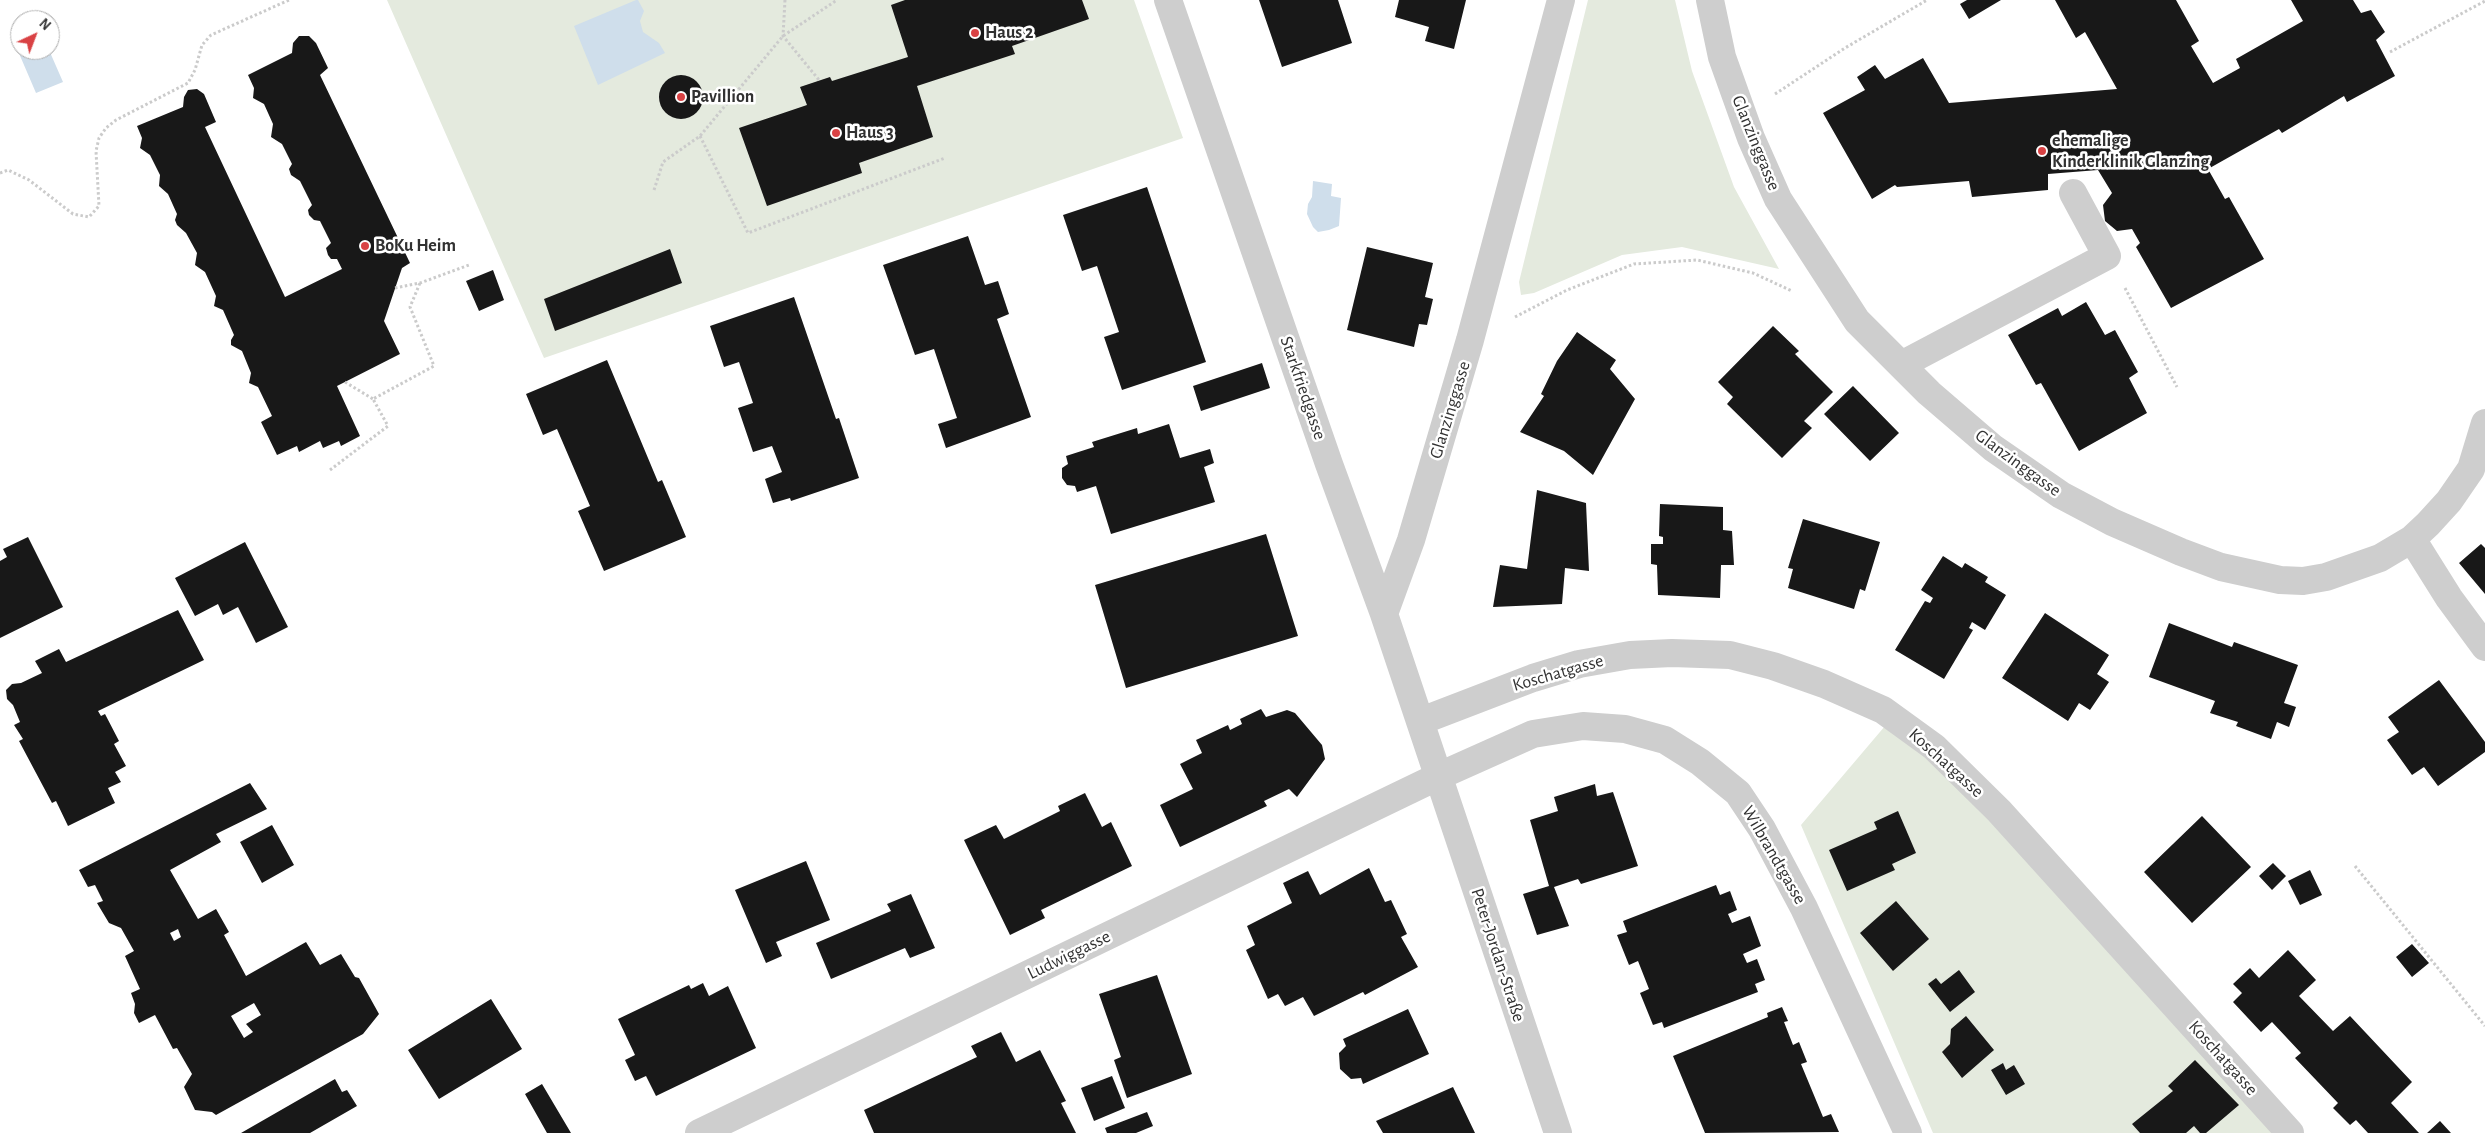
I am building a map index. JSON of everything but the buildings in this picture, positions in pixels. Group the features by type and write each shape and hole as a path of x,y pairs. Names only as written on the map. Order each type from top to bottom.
{"street":[{"name":"Starkfriedgasse","path":"1168,0 1439,776"},
{"name":"Glanzinggasse","path":"1384,614 1411,540 1470,340 1561,0"},
{"name":"Glanzinggasse","path":"1710,0 1722,57 1750,138 1778,199 1857,321 1929,393 1993,448 2061,495 2121,526 2221,567 2280,580 2310,580 2354,569 2380,558 2412,539 2449,501 2471,469 2485,423"},
{"path":"1901,365 2107,256 2073,193"},
{"path":"2412,539 2449,598 2485,647"},
{"name":"Koschatgasse","path":"1420,721 1533,678 1579,664 1630,655 1672,653 1730,655 1773,666 1824,684 1883,710 1934,747 2000,811 2290,1133"},
{"name":"Wilbrandtgasse","path":"1439,776 1534,734 1583,726 1625,729 1665,740 1700,762 1738,793 1762,829 1804,908 1908,1133"},
{"name":"Ludwiggasse","path":"699,1133 1439,776"},
{"name":"Peter-Jordan-Straße","path":"1439,776 1558,1133"}],"path":[{"path":"0,173 8,170 30,180 73,214 88,217 99,206 96,151 98,138 106,128 116,120 188,83 195,70 202,44 211,35 289,0"},
{"path":"785,0 783,36 818,80"},
{"path":"654,190 663,162 700,136 783,36 837,0"},
{"path":"1743,115 1845,48 1927,0"},
{"path":"2390,52 2485,1"},
{"path":"700,136 748,233 946,158"},
{"path":"2107,256 2177,387"},
{"path":"1470,340 1567,290 1634,264 1697,260 1753,273"},
{"path":"395,288 420,283 469,265"},
{"path":"373,399 434,366 410,307 420,283"},
{"path":"330,470 388,426 373,399 345,382"},
{"path":"2355,866 2485,1026"}],"shaded area":[{"path":"387,0 1134,0 1183,138 544,358"},
{"path":"1588,0 1675,0 1692,71 1734,187 1779,269 1682,247 1622,255 1534,293 1521,295 1519,282"},
{"path":"1885,726 1957,780 2275,1133 1933,1133 1801,825"}],"water":[{"path":"638,0 644,11 640,21 643,32 659,43 665,53 598,85 574,26"},
{"path":"22,60 53,60 63,82 36,93"},
{"path":"1313,181 1332,184 1331,196 1341,198 1339,226 1318,232 1313,227 1307,214 1308,204 1312,197"}],"place":[{"name":"Haus 2","path":"975,33"},
{"name":"Pavillion","path":"681,97"},
{"name":"Haus 3","path":"836,133"},
{"name":"ehemalige Kinderklinik Glanzing","path":"2042,151"},
{"name":"BoKu Heim","path":"365,246"}]}
